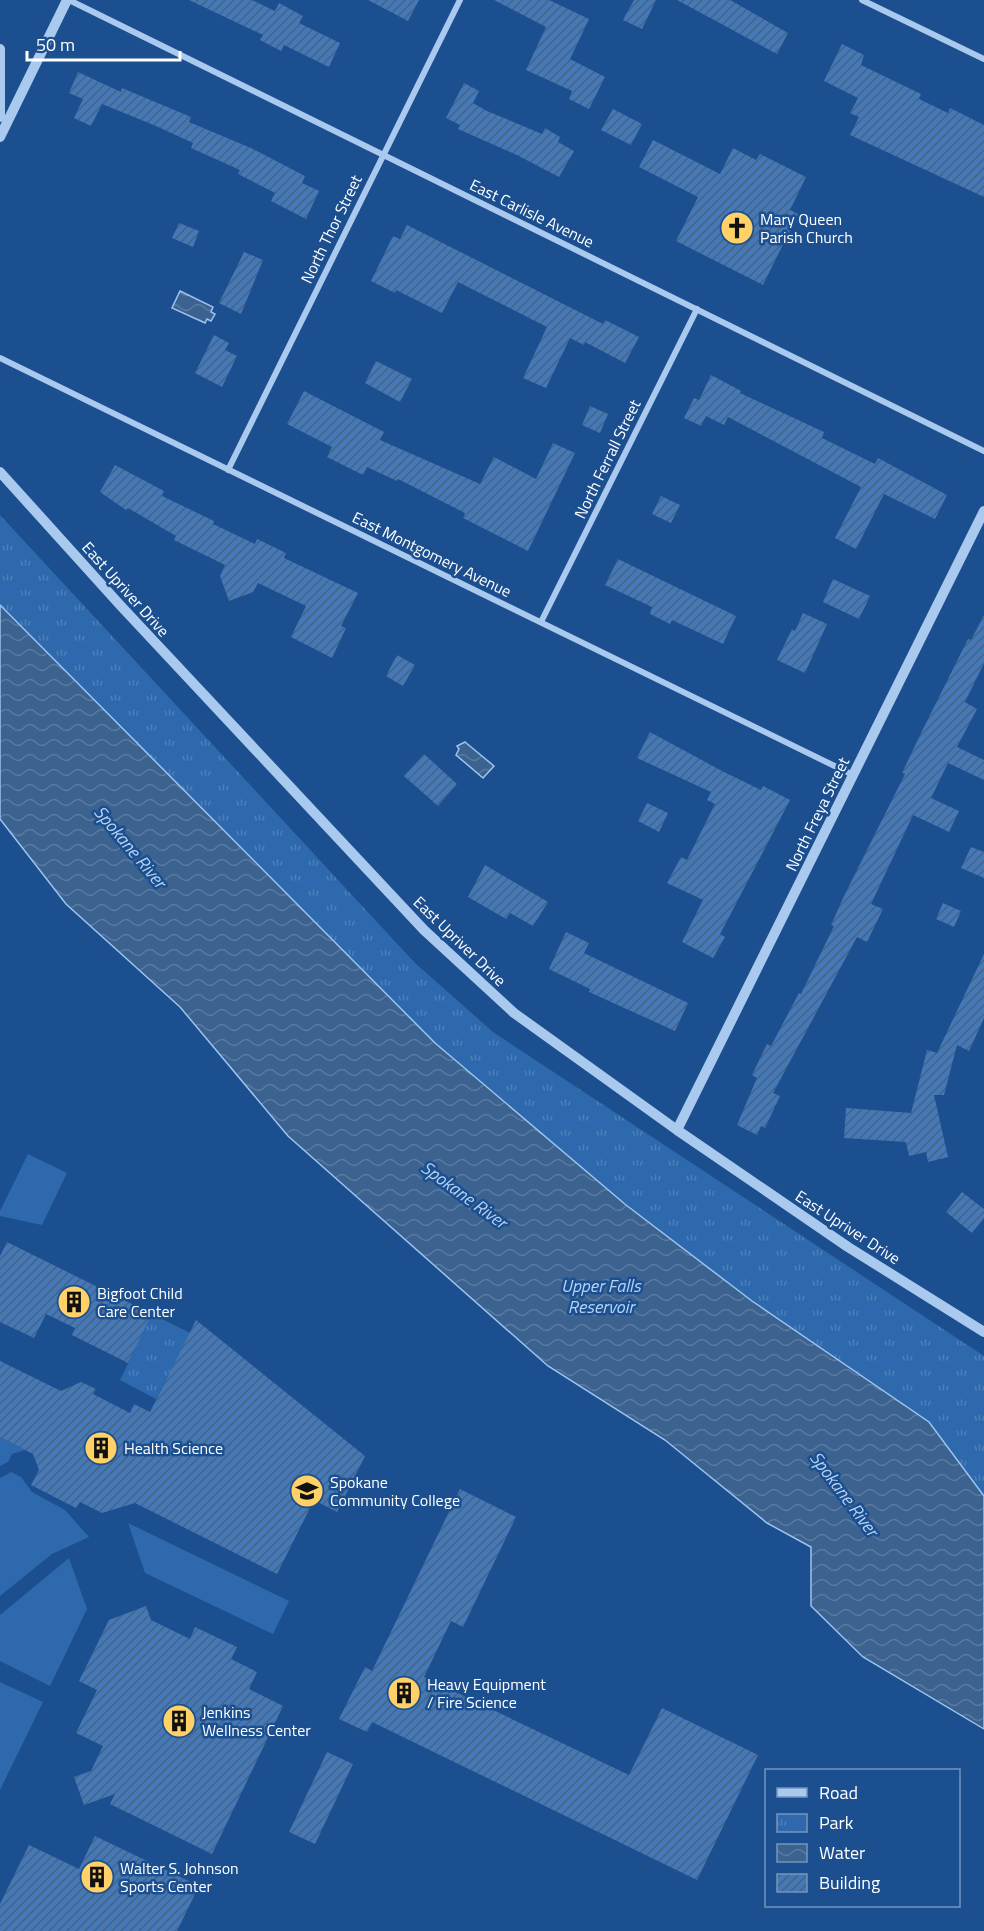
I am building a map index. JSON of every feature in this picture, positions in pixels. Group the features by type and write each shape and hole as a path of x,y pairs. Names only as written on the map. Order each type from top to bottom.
{"street":[{"path":"0,137 68,0"},
{"name":"East Carlisle Avenue","path":"68,0 984,451"},
{"name":"North Thor Street","path":"228,470 459,0"},
{"path":"862,0 984,59"},
{"path":"0,49 0,117"},
{"name":"North Ferrall Street","path":"541,622 697,309"},
{"name":"East Montgomery Avenue","path":"0,358 853,775"},
{"name":"East Upriver Drive","path":"0,472 136,622 424,930 514,1013 677,1130 848,1247 984,1332"},
{"name":"North Freya Street","path":"677,1130 984,510"}],"green space":[{"path":"0,515 415,963 493,1032 984,1356 984,1496 929,1422 752,1301 626,1205 435,1043 0,605"},
{"path":"28,1154 67,1173 42,1225 0,1216 0,1211"},
{"path":"152,1314 190,1333 156,1399 120,1380"},
{"path":"0,1437 25,1450 12,1454 8,1462 0,1466"},
{"path":"11,1472 21,1477 32,1492 65,1510 89,1537 52,1554 0,1596 0,1478"},
{"path":"128,1523 289,1601 273,1634 145,1573"},
{"path":"69,1558 87,1609 50,1686 0,1661 0,1615"},
{"path":"0,1682 43,1702 0,1790"}],"water":[{"path":"180,291 213,307 211,312 215,314 211,321 207,319 205,323 172,308"},
{"name":"Upper Falls Reservoir","path":"0,605 435,1043 626,1205 752,1301 929,1422 984,1496 984,1729 863,1657 811,1606 811,1547 767,1523 665,1440 548,1366 288,1136 180,1007 66,904 0,819"},
{"path":"465,742 494,766 483,778 456,755 459,749 457,746"}],"building":[{"path":"189,0 252,0 275,11 279,3 303,16 299,23 340,43 329,67 284,45 281,51 260,40 263,35"},
{"path":"368,0 419,0 408,21"},
{"path":"494,0 549,0 589,19 570,59 605,77 589,109 569,99 572,91 526,70 546,27"},
{"path":"634,0 656,0 642,29 623,20"},
{"path":"677,0 730,0 788,33 777,54"},
{"path":"842,44 864,55 861,65 921,94 919,99 948,113 950,108 984,125 984,197 850,135 859,117 850,113 858,98 824,81"},
{"path":"78,72 121,92 122,88 191,117 189,122 251,148 305,176 302,183 319,191 306,219 271,201 275,193 238,174 240,170 191,148 193,143 156,126 102,104 91,126 74,118 83,99 69,93"},
{"path":"464,83 479,91 473,103 487,111 542,134 545,128 560,137 558,142 574,151 559,177 517,155 458,129 460,125 446,118"},
{"path":"613,109 642,124 631,145 601,130"},
{"name":"Mary Queen Parish Church","path":"653,140 720,174 733,148 756,160 760,154 806,177 790,210 798,214 763,285 676,241 698,197 639,167"},
{"path":"179,223 199,231 193,247 172,238"},
{"path":"407,225 603,324 605,320 639,337 625,363 585,342 584,345 570,338 546,388 523,378 547,327 458,282 442,313 396,290 395,293 371,281 393,236 400,239"},
{"path":"244,252 263,260 241,314 219,303"},
{"path":"214,335 229,343 225,350 237,356 222,387 195,373"},
{"path":"376,361 412,379 400,402 365,383"},
{"path":"711,375 741,391 740,393 824,432 822,438 875,464 878,458 947,495 935,519 884,494 856,549 835,538 861,487 728,417 724,425 706,416 701,426 684,418 694,398 699,400"},
{"path":"304,391 384,432 380,440 480,484 494,457 536,479 553,443 575,453 528,551 463,518 465,513 398,479 397,481 367,467 363,475 327,457 332,447 287,424"},
{"path":"590,406 608,414 600,433 582,425"},
{"path":"115,465 164,491 162,496 214,521 213,524 255,544 257,539 286,553 284,558 358,593 341,626 346,628 332,658 291,637 306,606 258,583 253,592 229,601 220,576 225,565 174,540 176,536 128,508 126,510 100,492"},
{"path":"661,496 680,505 671,523 652,514"},
{"path":"618,559 736,616 723,644 672,620 670,624 650,614 652,607 605,585"},
{"path":"833,579 870,596 859,619 823,602"},
{"path":"803,613 827,624 805,673 777,660 792,629 795,631"},
{"path":"984,615 984,663 965,702 977,709 957,747 984,760 984,780 948,763 931,798 959,811 949,832 913,815 871,904 883,909 867,942 857,937 773,1093 780,1096 765,1128 761,1126 757,1135 737,1125 757,1078 752,1075 767,1044 771,1046 799,993 801,994 834,926 831,925 844,896 905,774 902,773 923,729 968,639 971,640"},
{"path":"397,655 415,665 403,686 386,676"},
{"path":"650,732 761,790 763,786 790,800 720,934 725,937 713,958 682,942 703,900 667,883 681,857 687,860 715,804 707,800 711,792 637,758"},
{"path":"424,754 457,784 438,806 404,776"},
{"path":"647,803 668,813 659,832 638,821"},
{"path":"971,847 984,852 984,878 961,868"},
{"path":"485,865 548,902 533,926 510,913 506,919 468,897"},
{"path":"943,903 961,911 954,927 936,919"},
{"path":"566,932 589,943 584,953 688,1003 675,1031 589,992 590,989 549,969"},
{"path":"984,954 984,1018 969,1051 957,1045 944,1095 934,1095 948,1157 928,1162 926,1152 909,1156 906,1142 844,1138 846,1108 911,1113 927,1050 937,1053"},
{"path":"962,1192 984,1209 984,1218 972,1233 946,1212"},
{"name":"Bigfoot Child Care Center","path":"7,1242 152,1314 128,1363 72,1335 75,1328 46,1314 34,1338 0,1322 0,1256"},
{"name":"Health Science","path":"196,1320 365,1456 337,1512 314,1500 277,1574 135,1503 102,1513 80,1502 76,1508 31,1485 39,1470 33,1454 0,1437 0,1361 61,1391 81,1382 96,1389 93,1394 130,1413 134,1404 150,1412"},
{"name":"Heavy Equipment / Fire Science","path":"460,1489 516,1517 463,1627 451,1621 424,1677 629,1775 662,1708 758,1755 697,1880 372,1722 367,1732 339,1719 365,1667 372,1671"},
{"name":"Jenkins Wellness Center","path":"146,1606 151,1620 190,1639 195,1627 237,1647 231,1659 257,1672 249,1689 283,1706 212,1854 110,1804 115,1794 84,1805 74,1777 91,1771 103,1746 76,1733 97,1690 79,1681 109,1620"},
{"path":"327,1752 353,1764 315,1844 289,1832"},
{"name":"Walter S. Johnson Sports Center","path":"95,1836 199,1886 177,1931 0,1931 0,1904 29,1845 79,1869"}],"place":[{"name":"Mary Queen Parish Church","path":"737,228"},
{"name":"Bigfoot Child Care Center","path":"74,1302"},
{"name":"Health Science","path":"101,1448"},
{"name":"Spokane Community College","path":"307,1491"},
{"name":"Heavy Equipment / Fire Science","path":"404,1693"},
{"name":"Jenkins Wellness Center","path":"179,1721"},
{"name":"Walter S. Johnson Sports Center","path":"97,1877"}],"water label":[{"name":"Spokane River","path":"130,847"},
{"name":"Spokane River","path":"464,1195"},
{"name":"Spokane River","path":"844,1494"}]}
